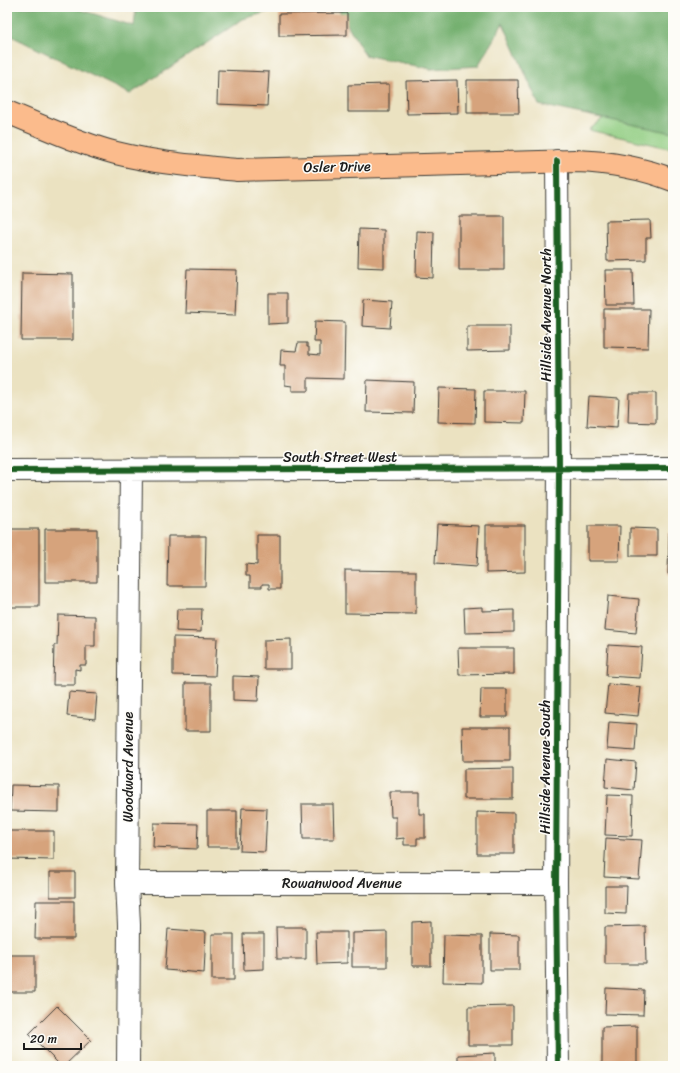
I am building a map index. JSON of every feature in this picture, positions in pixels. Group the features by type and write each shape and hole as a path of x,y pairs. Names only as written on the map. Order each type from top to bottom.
{"main road":[{"name":"Osler Drive","path":"7,112 67,137 114,153 146,160 186,165 237,170 557,161 601,162 653,172 673,180"}],"street":[{"name":"Hillside Avenue North","path":"557,161 559,469"},
{"name":"South Street West","path":"7,470 673,468"},
{"name":"Woodward Avenue","path":"128,1066 127,882 131,469"},
{"name":"Hillside Avenue South","path":"558,1066 556,883 559,469"},
{"name":"Rowanwood Avenue","path":"127,882 556,883"}],"green space":[{"path":"7,7 71,7 134,26 136,7 285,7 243,19 130,94 7,34"},
{"path":"337,7 673,7 673,133 539,105 503,23 478,66 431,69 365,55"},
{"path":"673,60 673,149 589,130"}],"building":[{"path":"347,13 347,35 279,36 279,14"},
{"path":"218,70 269,72 267,106 217,104"},
{"path":"457,80 458,113 407,114 406,81"},
{"path":"467,80 518,80 519,113 467,113"},
{"path":"389,84 389,112 348,112 348,85"},
{"path":"459,216 504,216 504,270 459,270"},
{"path":"650,220 651,238 646,238 646,260 607,261 606,221"},
{"path":"359,229 384,230 384,268 358,267"},
{"path":"417,231 434,232 433,278 416,277"},
{"path":"187,269 237,270 235,315 185,313"},
{"path":"605,270 633,270 634,305 606,305"},
{"path":"22,273 73,274 73,340 21,340"},
{"path":"268,293 288,293 288,323 268,324"},
{"path":"363,300 392,302 390,328 362,326"},
{"path":"604,309 649,309 648,348 604,347"},
{"path":"315,321 345,322 344,379 308,378 308,391 292,391 292,386 285,385 285,366 280,366 281,350 296,351 298,343 307,343 307,347 309,347 309,354 320,355 320,342 314,342"},
{"path":"467,326 510,326 510,350 467,351"},
{"path":"367,380 414,382 413,413 366,412"},
{"path":"439,388 476,389 475,423 438,422"},
{"path":"484,391 525,391 524,423 484,422"},
{"path":"629,393 656,393 656,423 628,422"},
{"path":"589,396 619,398 617,428 587,426"},
{"path":"437,524 479,526 477,566 435,563"},
{"path":"486,525 525,525 525,572 486,573"},
{"path":"588,526 620,526 619,561 588,561"},
{"path":"630,528 657,529 657,556 630,556"},
{"path":"7,529 39,529 39,607 7,607"},
{"path":"45,529 97,529 97,582 45,582"},
{"path":"669,533 673,533 673,575 668,574"},
{"path":"257,535 280,535 280,589 269,589 269,584 262,584 262,587 250,587 250,576 246,576 246,564 257,565"},
{"path":"168,536 206,536 205,586 167,586"},
{"path":"345,570 416,571 416,614 345,613"},
{"path":"608,596 639,599 636,633 605,630"},
{"path":"482,607 482,611 514,610 514,632 465,633 464,608"},
{"path":"177,609 202,609 201,632 176,631"},
{"path":"58,615 95,616 95,646 86,646 86,665 80,665 80,670 75,669 75,685 53,685 54,645 57,645"},
{"path":"173,637 217,638 215,676 173,675"},
{"path":"291,639 291,669 264,669 264,640"},
{"path":"608,645 642,647 640,678 606,676"},
{"path":"458,648 514,648 514,674 459,675"},
{"path":"233,676 259,677 258,701 233,700"},
{"path":"185,683 211,683 211,731 185,731"},
{"path":"608,684 641,687 638,716 605,713"},
{"path":"481,689 507,689 507,717 480,717"},
{"path":"69,692 97,694 95,719 67,716"},
{"path":"609,722 637,724 635,751 607,749"},
{"path":"462,727 510,727 510,761 463,761"},
{"path":"607,759 636,762 634,790 605,787"},
{"path":"513,768 513,799 464,799 464,769"},
{"path":"11,785 59,786 59,812 10,811"},
{"path":"390,792 419,792 419,814 425,814 425,838 417,838 417,845 404,845 404,838 396,839 396,817 391,817"},
{"path":"607,795 633,796 632,836 605,835"},
{"path":"302,804 333,804 334,839 303,839"},
{"path":"242,808 267,809 265,852 240,851"},
{"path":"207,811 237,811 237,847 207,847"},
{"path":"477,812 514,813 514,854 477,854"},
{"path":"154,823 198,824 197,849 153,847"},
{"path":"7,831 54,831 54,860 7,859"},
{"path":"606,838 642,840 639,879 604,877"},
{"path":"50,872 75,872 75,897 50,897"},
{"path":"605,886 627,886 626,914 605,913"},
{"path":"36,901 74,901 74,939 35,939"},
{"path":"431,921 431,966 412,966 412,922"},
{"path":"645,926 646,964 605,964 605,927"},
{"path":"276,927 306,927 306,959 277,959"},
{"path":"168,929 206,932 204,973 165,970"},
{"path":"316,932 347,932 347,963 317,964"},
{"path":"387,932 387,967 352,967 352,933"},
{"path":"212,934 234,934 234,980 212,980"},
{"path":"243,934 264,934 264,969 244,970"},
{"path":"490,934 519,935 519,970 490,970"},
{"path":"444,935 482,936 482,983 443,982"},
{"path":"7,955 35,955 35,992 7,992"},
{"path":"606,988 644,990 643,1015 605,1014"},
{"path":"57,1006 91,1040 64,1066 61,1066 29,1034"},
{"path":"513,1006 513,1045 468,1045 468,1007"},
{"path":"637,1026 637,1066 602,1065 602,1027"},
{"path":"495,1053 495,1066 458,1066 458,1055"}],"cycle path":[{"path":"557,161 559,469 556,883 558,1066"},
{"path":"7,470 673,468"}]}
